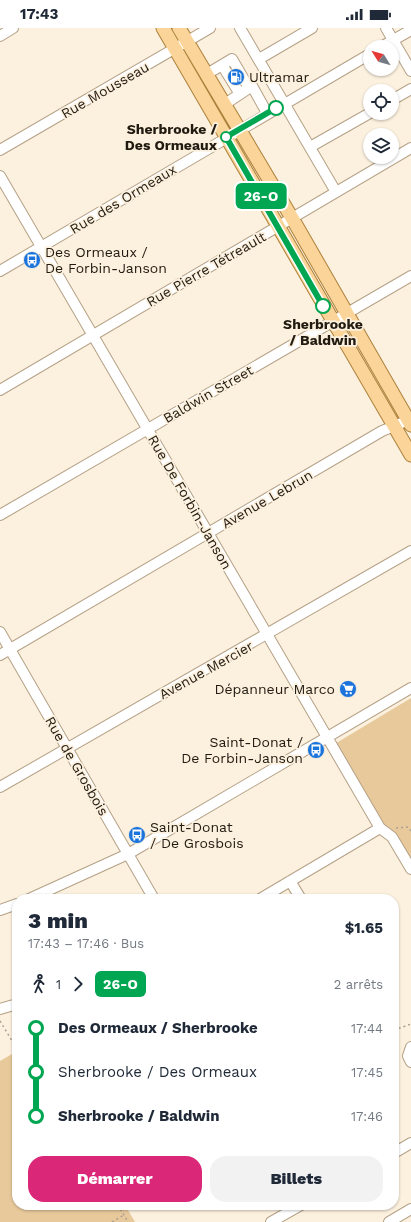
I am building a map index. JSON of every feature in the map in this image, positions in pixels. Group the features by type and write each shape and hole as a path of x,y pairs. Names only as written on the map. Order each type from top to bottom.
{"main road":[{"path":"163,28 411,456"},
{"path":"179,28 240,129 410,422"}],"street":[{"path":"0,36 13,28"},
{"name":"Rue Mousseau","path":"0,150 210,28"},
{"path":"240,28 336,192"},
{"path":"259,59 312,28"},
{"path":"386,28 393,40 411,30"},
{"path":"399,50 411,71"},
{"name":"Rue des Ormeaux","path":"0,271 363,58"},
{"path":"207,74 232,59 249,88"},
{"path":"222,65 240,94"},
{"path":"225,104 252,86 267,113"},
{"path":"399,96 411,89"},
{"path":"310,147 363,117"},
{"name":"Rue Pierre Tétreault","path":"0,390 411,148"},
{"name":"Rue De Forbin-Janson","path":"0,176 326,737 380,828 392,837 411,870"},
{"path":"347,314 411,276"},
{"name":"Baldwin Street","path":"0,515 347,314"},
{"name":"Avenue Lebrun","path":"0,655 382,431 410,422"},
{"name":"Avenue Mercier","path":"0,787 411,551"},
{"name":"Rue de Grosbois","path":"0,632 151,894"},
{"path":"53,894 128,854 411,688"},
{"path":"268,894 380,828"},
{"path":"290,881 298,894"},
{"path":"0,910 12,906"},
{"path":"0,1009 12,1005"},
{"path":"411,1047 408,1056 411,1062"},
{"path":"399,1149 411,1143"},
{"path":"389,1222 411,1209"},
{"path":"271,1222 292,1210"}],"path":[{"path":"0,1021 12,1041"},
{"path":"399,1028 411,1024"},
{"path":"121,1210 128,1222"},
{"path":"112,1222 124,1214"}],"shaded area":[{"path":"411,698 411,874 385,836 333,745"},
{"path":"12,1054 12,1210 128,1210 135,1222 0,1222 0,1061"}],"bus line":[{"name":"26-O","path":"276,108 226,137 248,172 323,306"}],"place":[{"name":"Ultramar","path":"236,77"},
{"name":"Sherbrooke / Des Ormeaux","path":"226,137"},
{"name":"Des Ormeaux / De Forbin-Janson","path":"32,260"},
{"name":"Sherbrooke / Baldwin","path":"323,306"},
{"name":"Dépanneur Marco","path":"348,689"},
{"name":"Saint-Donat / De Forbin-Janson","path":"316,750"},
{"name":"Saint-Donat / De Grosbois","path":"137,835"}]}
